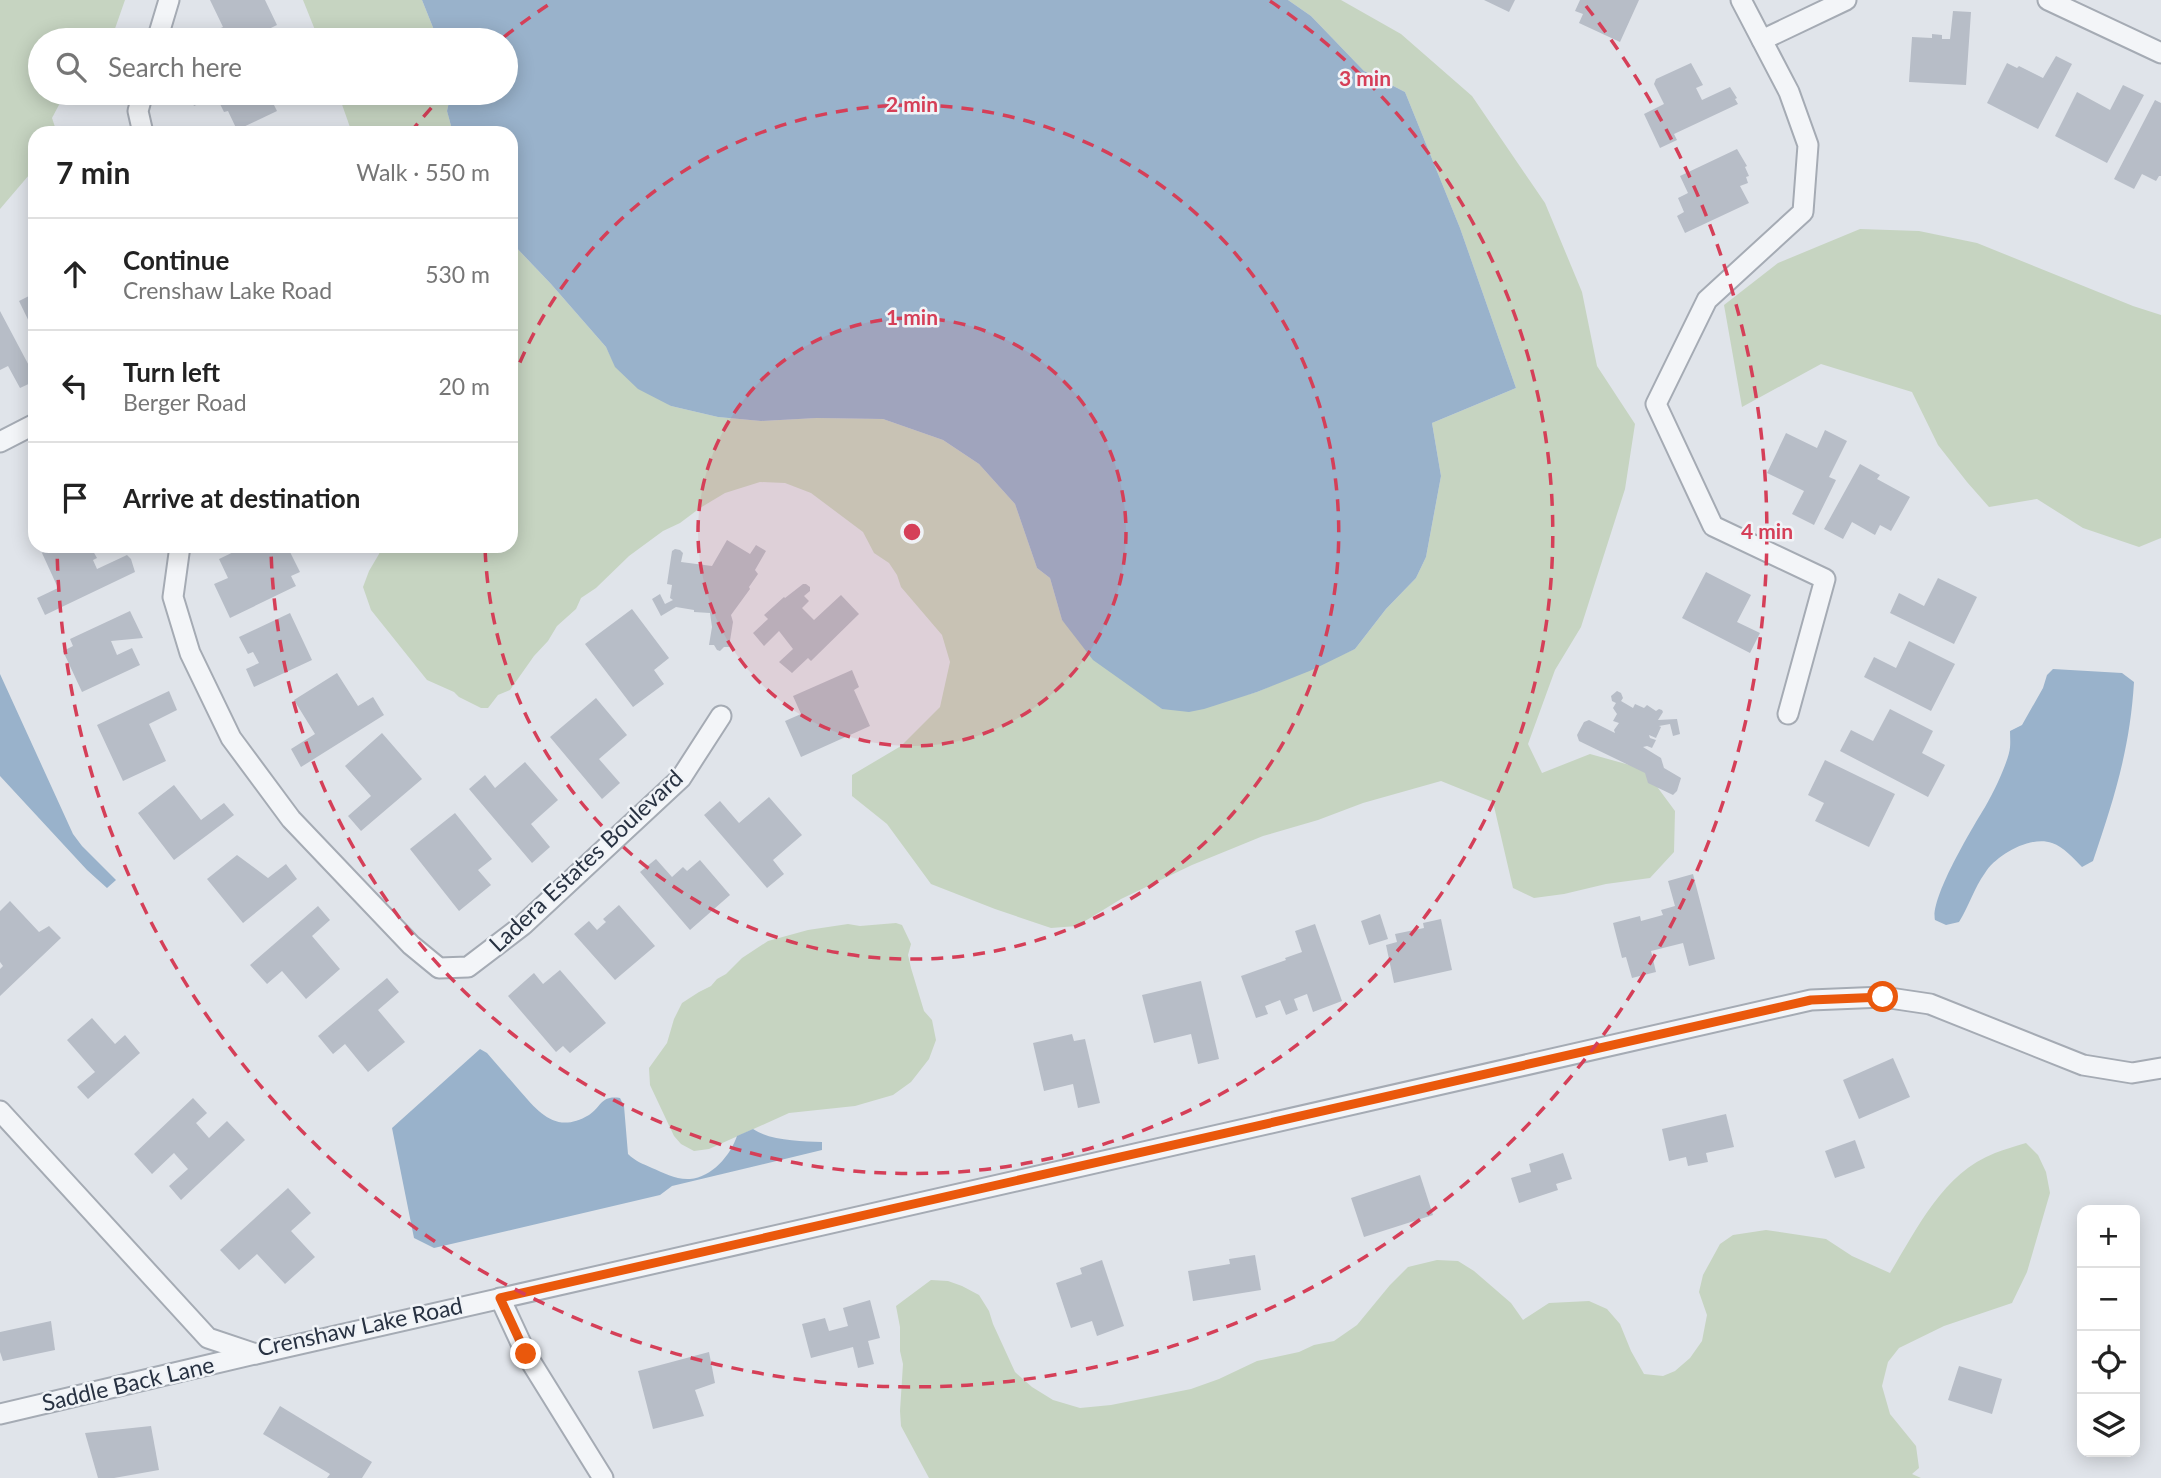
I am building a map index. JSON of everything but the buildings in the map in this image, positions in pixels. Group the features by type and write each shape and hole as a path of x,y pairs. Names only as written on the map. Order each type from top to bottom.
{"street":[{"path":"161,28 169,0"},
{"path":"1741,0 1789,92 1808,145 1803,212 1707,300 1656,404 1713,526 1825,579 1788,714"},
{"path":"1762,40 1846,0"},
{"path":"2048,0 2161,53"},
{"path":"140,105 138,111 141,126"},
{"path":"0,442 28,428"},
{"name":"Ladera Estates Boulevard","path":"179,553 173,597 190,653 231,738 291,818 411,946 439,968 468,967 523,925 681,778 721,716"},
{"name":"Crenshaw Lake Road","path":"0,1111 208,1338 256,1354 1811,1000 1883,997 1930,1004 2083,1065 2132,1073 2161,1068"},
{"path":"500,1298 526,1354 603,1478"},
{"name":"Saddle Back Lane","path":"0,1415 256,1354"}],"green space":[{"path":"0,0 125,0 115,28 28,28 28,105 59,105 52,118 55,126 28,126 28,176 0,209"},
{"path":"303,0 422,0 433,28 314,28"},
{"path":"1288,0 1341,0 1401,34 1472,96 1545,203 1582,292 1597,366 1635,424 1625,489 1581,627 1555,670 1528,744 1542,773 1590,754 1644,769 1675,811 1674,852 1650,878 1534,898 1513,888 1493,802 1441,781 1263,836 1192,865 1121,899 1077,926 1051,928 931,884 887,824 852,796 852,775 901,746 940,707 950,662 942,635 901,587 889,563 874,553 863,532 811,493 785,483 760,482 725,493 663,531 629,556 596,588 581,598 576,609 557,626 510,690 498,695 488,708 481,708 427,680 371,610 363,587 379,553 518,553 518,249 606,347 616,367 671,406 718,417 761,421 883,419 943,440 979,464 1015,504 1037,568 1050,578 1062,620 1136,689 1162,709 1257,692 1355,649 1386,609 1416,578 1426,557 1441,476 1432,423 1516,388 1460,228 1405,92 1364,71 1311,16"},
{"path":"342,105 448,105 447,111 451,126 350,126"},
{"path":"1860,229 1919,231 1977,243 2161,315 2161,538 2139,547 2083,528 2037,499 1989,507 1938,445 1912,392 1821,364 1742,407 1724,305 1778,263"},
{"path":"896,923 902,925 911,944 908,955 911,968 924,1011 932,1020 936,1040 929,1059 911,1082 893,1095 855,1106 789,1113 709,1149 694,1151 681,1144 674,1136 650,1085 649,1068 667,1043 682,1003 711,986 742,958 768,941 808,930 848,924 860,926"},
{"path":"2026,1143 2038,1155 2046,1172 2050,1193 2027,1272 2012,1303 1944,1326 1899,1348 1888,1362 1882,1386 1890,1414 1916,1446 1919,1468 1912,1474 1921,1478 929,1478 901,1426 903,1364 896,1306 931,1280 948,1281 979,1295 989,1311 1015,1372 1053,1400 1080,1408 1111,1405 1191,1389 1257,1361 1334,1341 1357,1325 1408,1267 1437,1260 1458,1261 1474,1271 1511,1303 1523,1320 1549,1303 1589,1301 1607,1309 1620,1324 1644,1374 1663,1376 1675,1371 1690,1358 1702,1341 1707,1315 1699,1292 1703,1275 1720,1244 1733,1235 1766,1230 1826,1239 1852,1256 1890,1273 1933,1204 1960,1174 1995,1153"}],"water":[{"path":"422,0 1288,0 1311,16 1364,71 1405,92 1460,228 1516,388 1432,423 1441,476 1426,557 1416,578 1386,609 1355,649 1257,692 1204,709 1189,712 1162,709 1093,660 1062,620 1050,578 1037,568 1015,504 979,464 943,440 883,419 761,421 718,417 671,406 638,389 615,367 606,347 518,249 518,126 451,126 447,111 448,105 518,105 518,28 433,28"},
{"path":"2053,669 2122,673 2134,682 2129,730 2120,773 2093,861 2082,867 2068,853 2052,843 2044,841 2024,844 2005,853 1990,866 1959,922 1946,925 1935,920 1935,910 1945,882 2001,775 2010,750 2010,731 2022,725 2043,688 2047,675"},
{"path":"0,674 73,834 116,880 107,888 0,776"},
{"path":"480,1049 487,1053 542,1114 558,1122 578,1120 589,1115 605,1100 620,1098 624,1106 628,1154 642,1164 675,1177 690,1179 713,1170 730,1151 737,1136 753,1129 777,1138 822,1142 822,1150 672,1186 660,1195 434,1248 414,1238 392,1128"}],"route":[{"path":"526,1354 500,1298 1811,1000 1883,997"}]}
